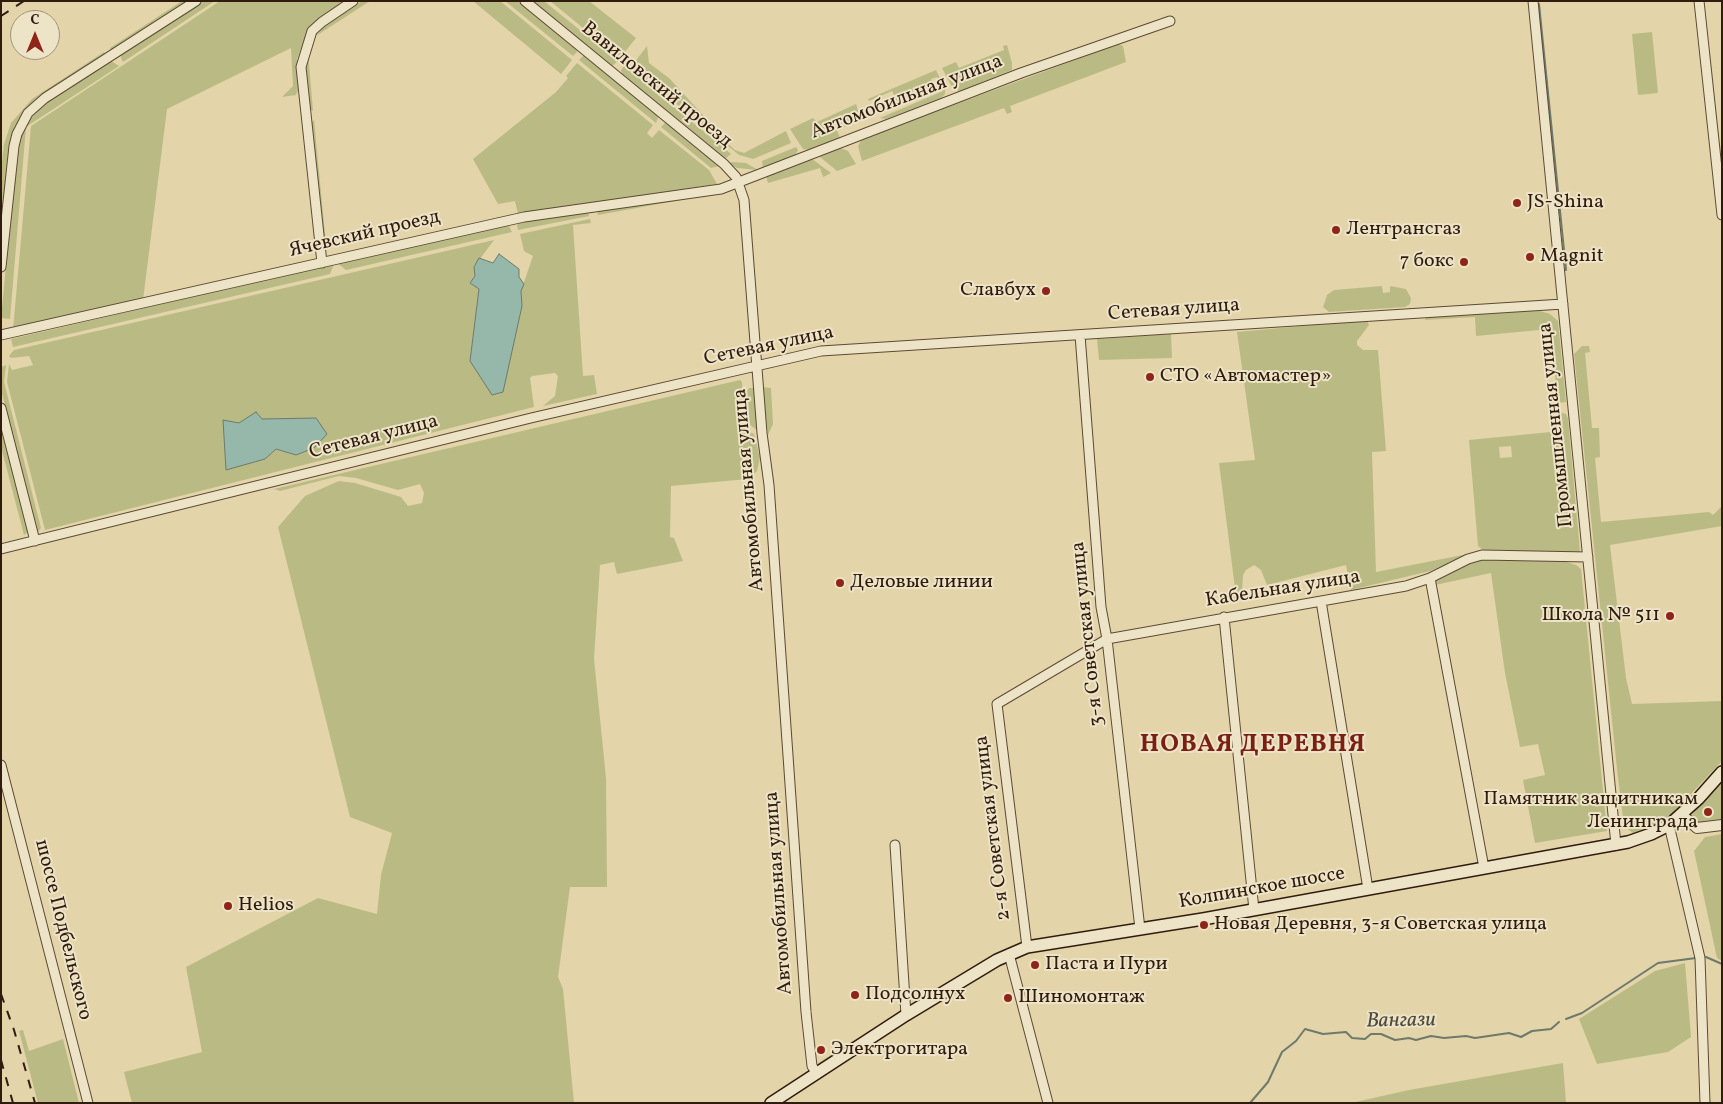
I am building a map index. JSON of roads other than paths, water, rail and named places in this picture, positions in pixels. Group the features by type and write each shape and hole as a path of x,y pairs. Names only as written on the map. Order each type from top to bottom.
{"main road":[{"name":"Колпинское шоссе","path":"771,1103 906,1015 1009,954 1027,947 1140,930 1616,845 1643,837 1669,825 1682,815 1722,772"}],"street":[{"path":"1,267 14,146 17,134 28,113 45,98 196,1"},
{"path":"322,263 301,67 312,31 352,1"},
{"name":"Вавиловский проезд","path":"525,1 724,164 736,177 738,183"},
{"name":"Промышленная улица","path":"1533,1 1616,845"},
{"path":"1699,1 1722,215"},
{"name":"Автомобильная улица","path":"817,1074 812,1066 806,1012 769,479 762,433 744,200 738,183 1021,73 1170,21"},
{"name":"Ячевский проезд","path":"1,335 524,217 721,189 738,183"},
{"name":"Сетевая улица","path":"1,549 531,418 833,350 1563,304"},
{"name":"3-я Советская улица","path":"1080,335 1101,607 1107,639 1140,930"},
{"path":"1,408 35,540"},
{"name":"Кабельная улица","path":"997,704 1107,639 1406,586 1430,578 1468,559 1482,556 1588,557"},
{"path":"1430,578 1484,868"},
{"path":"1321,601 1368,889"},
{"path":"1224,617 1254,910"},
{"name":"2-я Советская улица","path":"997,704 1027,947"},
{"name":"шоссе Подбельского","path":"1,765 88,1103"},
{"path":"1682,815 1697,828 1722,825"},
{"path":"1669,825 1700,958 1705,1103"},
{"path":"895,846 906,1015"},
{"path":"1009,954 1048,1103"}],"waterway":[{"path":"1539,4 1566,270"},
{"name":"Вангази","path":"1706,957 1722,964"},
{"name":"Вангази","path":"1566,1019 1582,1013 1658,963 1696,958"},
{"name":"Вангази","path":"1250,1103 1268,1082 1282,1052 1296,1041 1305,1029 1323,1034 1346,1032 1352,1038 1365,1039 1371,1034 1381,1034 1395,1040 1409,1038 1416,1040 1431,1036 1444,1038 1466,1036 1475,1038 1509,1033 1521,1037 1532,1031 1551,1029 1559,1022"}],"railway":[{"path":"1,16 24,1"},
{"path":"1,994 14,1030 35,1103"},
{"path":"1,1060 13,1103"}],"place":[{"name":"JS-Shina","path":"1517,203"},
{"name":"Лентрансгаз","path":"1336,230"},
{"name":"Magnit","path":"1530,257"},
{"name":"7 бокс","path":"1464,262"},
{"name":"Славбух","path":"1046,291"},
{"name":"СТО «Автомастер»","path":"1150,377"},
{"name":"Деловые линии","path":"840,583"},
{"name":"Школа № 511","path":"1670,616"},
{"name":"Памятник защитникам Ленинграда","path":"1708,812"},
{"name":"Helios","path":"228,906"},
{"name":"Новая Деревня, 3-я Советская улица","path":"1204,925"},
{"name":"Паста и Пури","path":"1035,965"},
{"name":"Подсолнух","path":"855,995"},
{"name":"Шиномонтаж","path":"1008,998"},
{"name":"Электрогитара","path":"821,1050"}],"district":[{"name":"НОВАЯ ДЕРЕВНЯ","path":"1253,746"}]}
